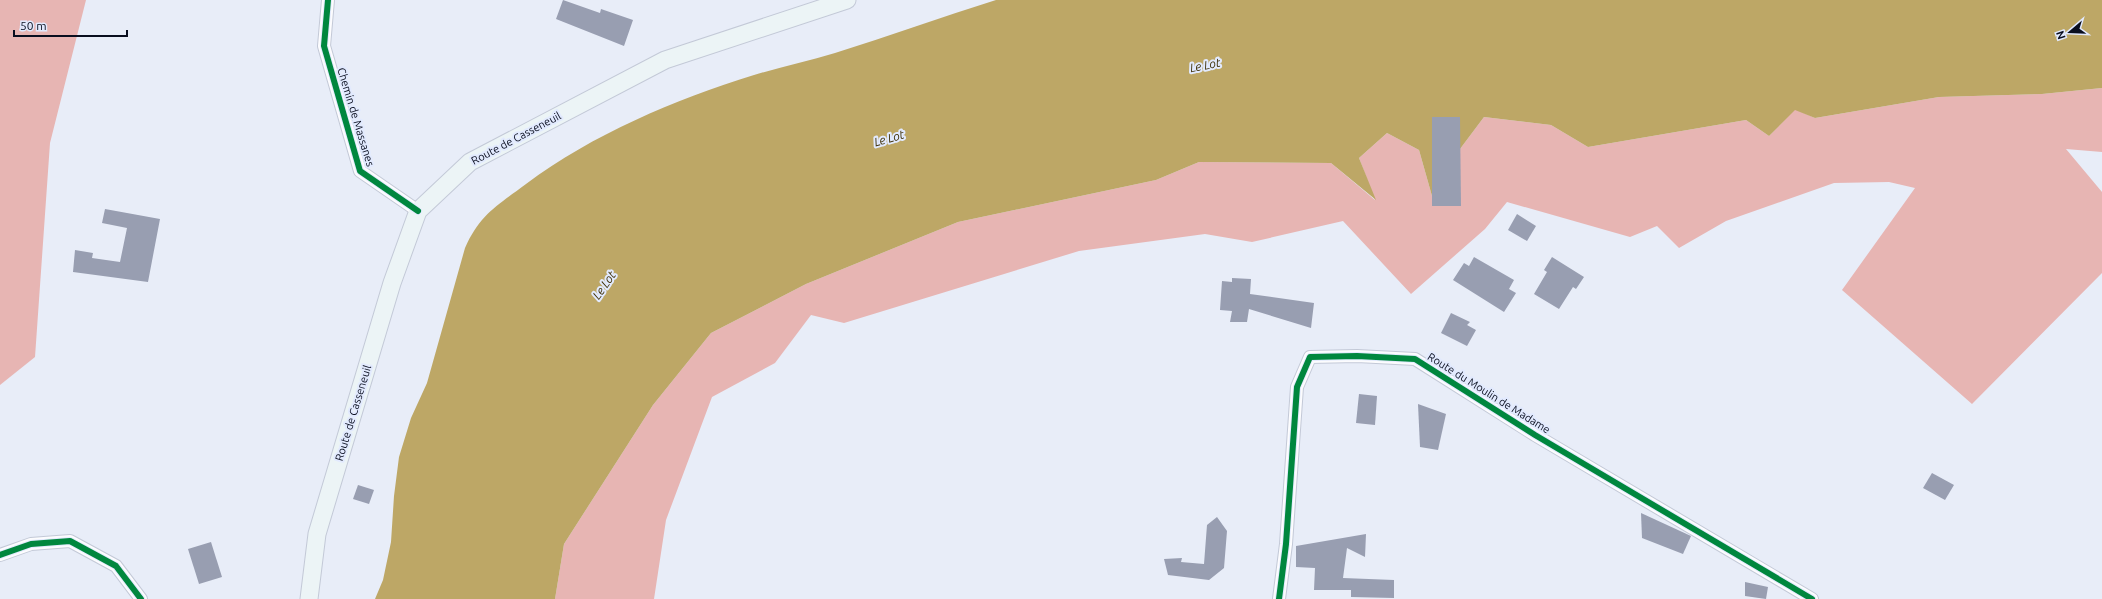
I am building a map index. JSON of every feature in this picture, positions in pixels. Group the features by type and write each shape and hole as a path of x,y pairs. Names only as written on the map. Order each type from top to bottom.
{"main road":[{"name":"Route de Casseneuil","path":"309,599 317,534 392,283 418,211 470,162 665,60 847,0"}],"street":[{"name":"Chemin de Massanes","path":"328,0 324,46 360,171 418,211"},
{"name":"Route du Moulin de Madame","path":"1279,599 1286,544 1297,387 1310,357 1357,356 1415,359 1535,435 1812,599"},
{"path":"0,555 31,544 70,541 116,566 141,599"}],"shaded area":[{"path":"0,0 86,0 50,143 35,357 0,385"},
{"path":"2102,88 2102,152 2066,149 2102,192 2102,273 1972,404 1842,290 1915,188 1889,182 1834,183 1726,221 1679,248 1657,226 1630,237 1507,202 1485,229 1411,294 1343,221 1252,242 1205,234 1079,251 844,323 811,315 775,363 712,397 666,520 654,599 555,599 564,544 653,405 711,333 806,284 958,222 1156,180 1199,162 1331,163 1375,200 1359,158 1387,133 1419,150 1432,196 1433,206 1460,206 1460,149 1484,117 1551,125 1588,147 1746,120 1769,136 1795,109 1815,118 1939,97 2042,94"}],"water":[{"name":"Le Lot","path":"996,0 2102,0 2102,88 2042,94 1939,97 1815,118 1795,110 1769,136 1746,120 1588,147 1551,125 1484,117 1460,149 1460,117 1432,117 1432,196 1419,150 1387,133 1359,158 1376,200 1331,163 1199,162 1156,180 958,222 806,284 711,333 653,405 564,544 555,599 375,599 383,580 391,542 394,496 399,457 411,418 427,383 465,248 477,227 491,211 526,184 579,149 606,134 664,107 754,75 835,53"}],"building":[{"path":"563,0 600,13 601,9 633,20 624,46 556,19"},
{"path":"1432,117 1460,117 1461,206 1432,206"},
{"path":"105,209 160,219 148,282 73,272 75,250 93,253 92,258 120,262 127,228 102,223"},
{"path":"1517,214 1536,226 1527,241 1508,230"},
{"path":"1474,257 1514,280 1509,289 1516,293 1504,312 1453,280 1464,263 1469,266"},
{"path":"1552,257 1584,277 1576,289 1573,287 1559,309 1534,294 1547,272 1544,270"},
{"path":"1232,278 1251,279 1250,294 1314,303 1311,328 1249,309 1247,322 1230,322 1232,311 1220,310 1222,281 1232,282"},
{"path":"1451,313 1470,322 1467,325 1476,330 1467,346 1441,333"},
{"path":"1359,394 1377,396 1375,425 1356,423"},
{"path":"1418,404 1446,414 1438,450 1420,447"},
{"path":"1932,473 1954,485 1945,500 1923,488"},
{"path":"358,485 374,490 369,504 353,499"},
{"path":"1641,513 1691,536 1683,554 1642,538"},
{"path":"1217,517 1227,531 1224,568 1209,580 1168,575 1164,559 1182,558 1181,562 1204,564 1207,525"},
{"path":"1366,534 1365,557 1347,548 1343,578 1394,580 1394,598 1351,597 1351,590 1314,590 1315,568 1296,567 1296,546"},
{"path":"211,542 222,577 199,584 188,549"},
{"path":"1745,582 1768,587 1766,599 1745,596"}],"cycle path":[{"path":"328,0 324,46 360,171 418,211"},
{"path":"1279,599 1286,544 1297,387 1310,357 1357,356 1415,359 1535,435 1812,599"},
{"path":"0,555 31,544 70,541 116,566 141,599"}]}
